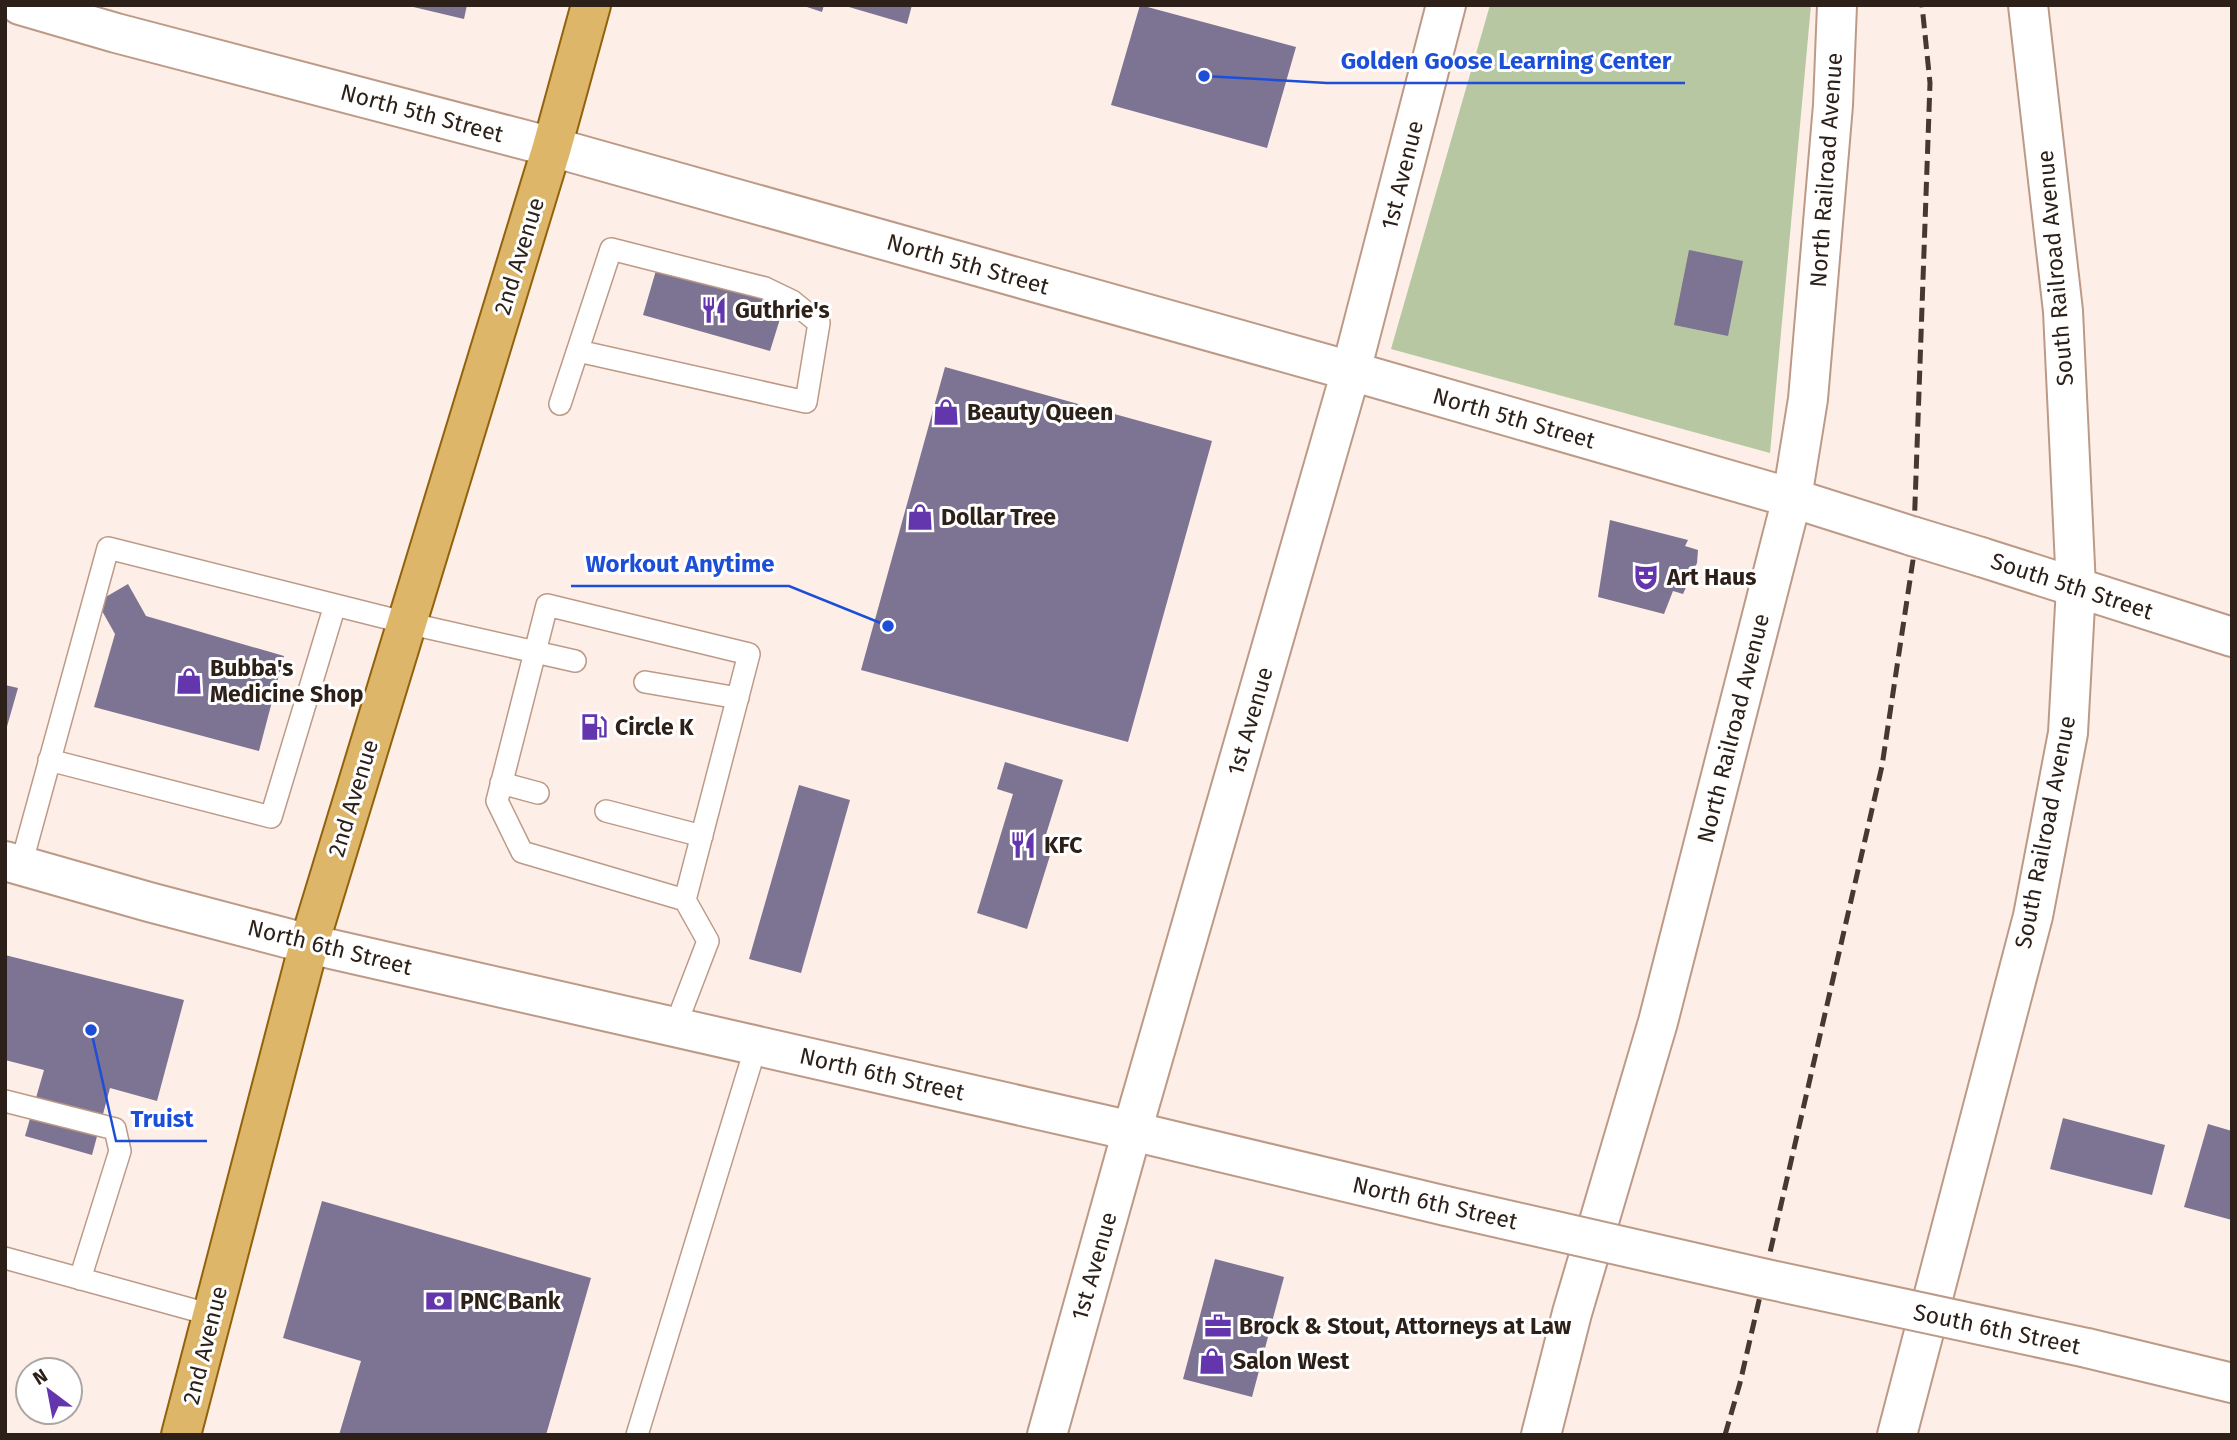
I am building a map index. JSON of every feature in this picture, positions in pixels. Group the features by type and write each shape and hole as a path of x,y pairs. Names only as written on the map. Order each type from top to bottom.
{"main road":[{"name":"2nd Avenue","path":"181,1435 309,943 552,147 591,5"}],"street":[{"name":"North 5th Street","path":"20,5 552,147 1351,371 1912,536"},
{"name":"1st Avenue","path":"1047,1435 1351,371 1446,5"},
{"name":"North Railroad Avenue","path":"1541,1435 1572,1313 1806,503 1808,399 1833,105 1837,5"},
{"name":"South Railroad Avenue","path":"1897,1435 2033,916 2068,733 2076,587 2063,311 2028,5"},
{"name":"South 5th Street","path":"1912,536 2232,637"},
{"name":"North 6th Street","path":"13,863 149,902 309,943 1762,1278"},
{"name":"South 6th Street","path":"1762,1278 2232,1382"}],"lane":[{"path":"560,404 611,249 765,288 792,301 819,323 806,402 578,351"},
{"path":"13,863 50,760 107,548 407,623 575,661"},
{"path":"50,760 271,817 335,605"},
{"path":"675,1027 708,941 685,900 749,654 547,605 497,801 522,852 685,900"},
{"path":"645,682 738,698"},
{"path":"501,783 538,793"},
{"path":"606,811 702,836"},
{"path":"637,1435 756,1046"},
{"path":"5,1101 115,1129 120,1151 80,1279"},
{"path":"5,1258 212,1315"}],"green space":[{"path":"1490,5 1811,5 1770,453 1391,349"}],"building":[{"path":"405,5 467,5 464,19"},
{"path":"801,5 824,5 822,12"},
{"path":"842,5 912,5 907,24"},
{"path":"1140,5 1296,47 1267,148 1111,105"},
{"path":"1689,250 1743,261 1728,336 1674,325"},
{"name":"Guthrie's","path":"657,267 784,306 770,351 643,315"},
{"path":"945,367 1212,441 1128,742 861,670"},
{"name":"Art Haus","path":"1610,520 1688,540 1685,546 1698,550 1697,563 1683,594 1673,591 1664,614 1598,597"},
{"name":"Bubba's Medicine Shop","path":"128,584 146,616 284,656 259,751 94,707 115,634 97,602"},
{"path":"5,685 18,688 6,730 5,730"},
{"name":"KFC","path":"1005,762 1063,780 1043,844 1053,846 1027,929 977,913 1013,794 997,789"},
{"path":"799,785 850,800 801,973 749,959"},
{"path":"5,955 184,1000 157,1101 110,1088 92,1155 25,1136 44,1070 5,1060"},
{"path":"2063,1118 2165,1145 2152,1195 2050,1169"},
{"path":"2208,1124 2232,1131 2232,1220 2184,1207"},
{"name":"PNC Bank","path":"322,1201 591,1278 546,1435 339,1435 361,1361 283,1338"},
{"path":"1215,1259 1284,1277 1252,1397 1183,1379"}],"railway":[{"path":"1725,1435 1740,1383 1882,766 1913,560 1930,83 1922,5"}],"place":[{"name":"Golden Goose Learning Center","path":"1204,76"},
{"name":"Guthrie's","path":"714,310"},
{"name":"Beauty Queen","path":"946,412"},
{"name":"Dollar Tree","path":"920,517"},
{"name":"Art Haus","path":"1646,577"},
{"name":"Workout Anytime","path":"888,626"},
{"name":"Bubba's Medicine Shop","path":"189,681"},
{"name":"Circle K","path":"594,727"},
{"name":"KFC","path":"1023,845"},
{"name":"Truist","path":"91,1030"},
{"name":"PNC Bank","path":"439,1301"},
{"name":"Brock & Stout, Attorneys at Law","path":"1218,1326"},
{"name":"Salon West","path":"1212,1361"}]}
